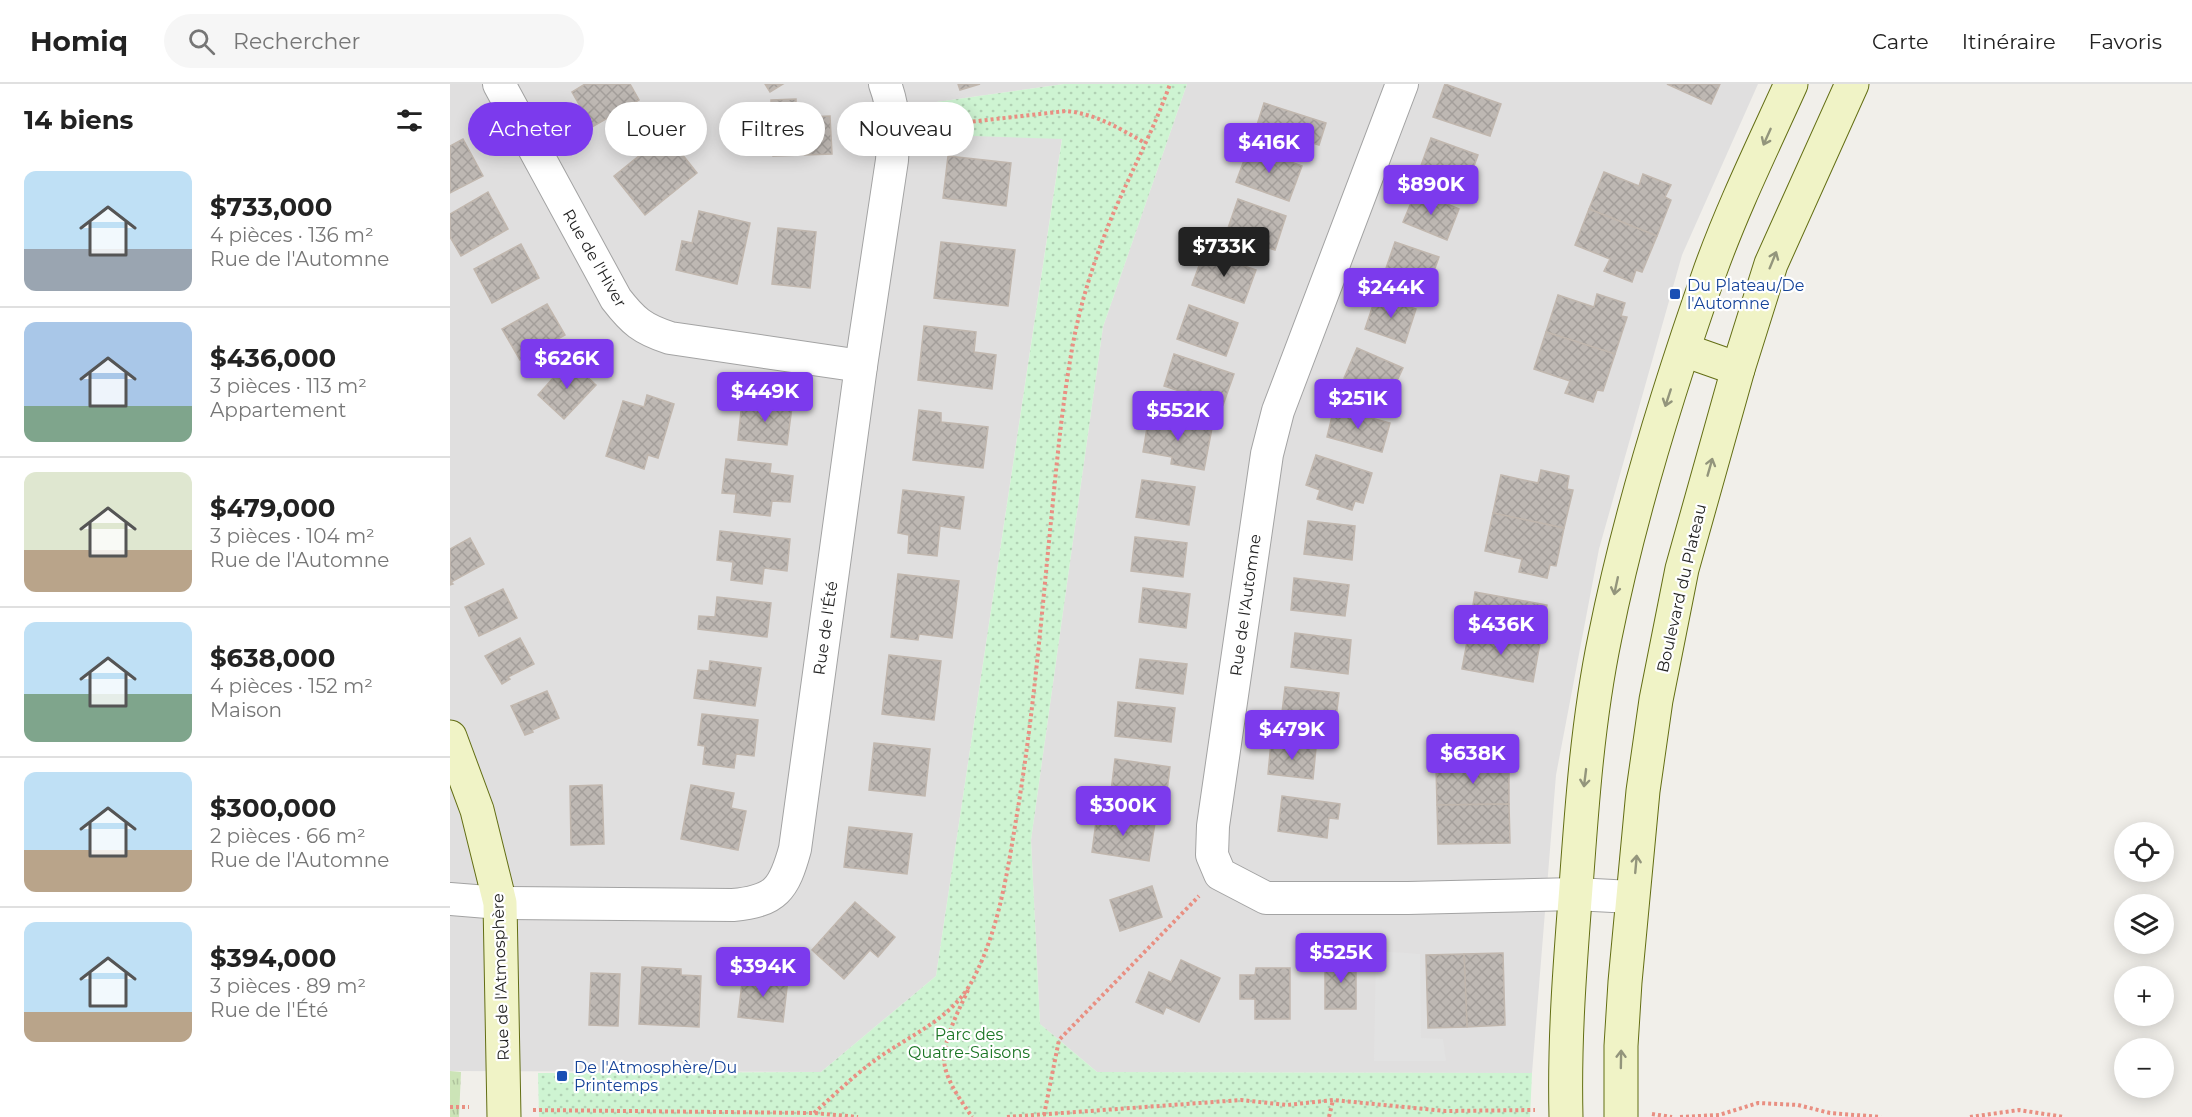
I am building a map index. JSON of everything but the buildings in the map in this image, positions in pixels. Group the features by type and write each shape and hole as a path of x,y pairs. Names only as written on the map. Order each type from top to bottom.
{"main road":[{"path":"1554,1114 1567,1021 1582,799 1604,639 1622,560 1640,492 1710,270 1733,212 1791,84"},
{"name":"Boulevard du Plateau","path":"1631,1115 1621,1046 1632,897 1642,791 1656,700 1682,569 1738,369 1771,264 1852,84"},
{"path":"1684,350 1738,369"},
{"name":"Rue de l'Atmosphère","path":"450,737 477,810 500,903 514,1113"}],"street":[{"name":"Rue de l'Hiver","path":"499,84 615,299 628,315 648,331 670,338 861,366"},
{"name":"Rue de l'Été","path":"885,84 891,102"},
{"name":"Rue de l'Automne","path":"1220,874 1212,855 1213,826 1267,454 1278,411 1402,84"},
{"name":"Rue de l'Été","path":"450,899 500,903 733,905 756,903 776,893 789,874 795,849 892,156"},
{"path":"1220,874 1266,898 1408,898 1575,894 1632,897"}],"path":[{"path":"972,1117 950,1081 944,1065 946,1042 997,916 1007,870 1024,769 1060,429 1080,307 1096,256 1145,143 1156,125 1170,84"},
{"path":"974,122 1066,111 1086,113 1115,125 1145,143"},
{"path":"1044,1115 1059,1040 1220,874"},
{"path":"814,1113 870,1064 944,1014 970,984"},
{"path":"1006,1117 1241,1100 1287,1104 1333,1100 1445,1112 1554,1114"},
{"path":"1329,1117 1333,1100"},
{"path":"1680,1117 1719,1115 1758,1103 1798,1105 1830,1113 1881,1117"},
{"path":"450,1107 469,1107"},
{"path":"1971,1117 2019,1110 2064,1117"},
{"path":"514,1113 814,1113 858,1117"},
{"path":"1631,1115 1672,1117"}],"shaded area":[{"path":"450,84 1064,84 936,102 837,102 837,156 974,156 974,136 1062,138 936,976 821,1072 450,1071"},
{"path":"1187,84 1758,84 1682,255 1599,549 1556,775 1532,1073 1097,1072 1040,1024 1031,840 1103,327"},
{"path":"1376,951 1420,954 1421,1038 1443,1039 1446,1061 1374,1061"}],"green space":[{"name":"Parc des Quatre-Saisons","path":"1064,84 1187,84 1103,327 1031,840 1040,1024 1097,1072 1532,1073 1530,1117 539,1117 538,1073 821,1072 936,976 1062,139 974,136 974,102 936,102"},
{"path":"450,1071 461,1072 459,1117 450,1117"}],"place":[{"name":"Du Plateau/De l'Automne","path":"1675,294"},
{"name":"De l'Atmosphère/Du Printemps","path":"562,1076"}]}
